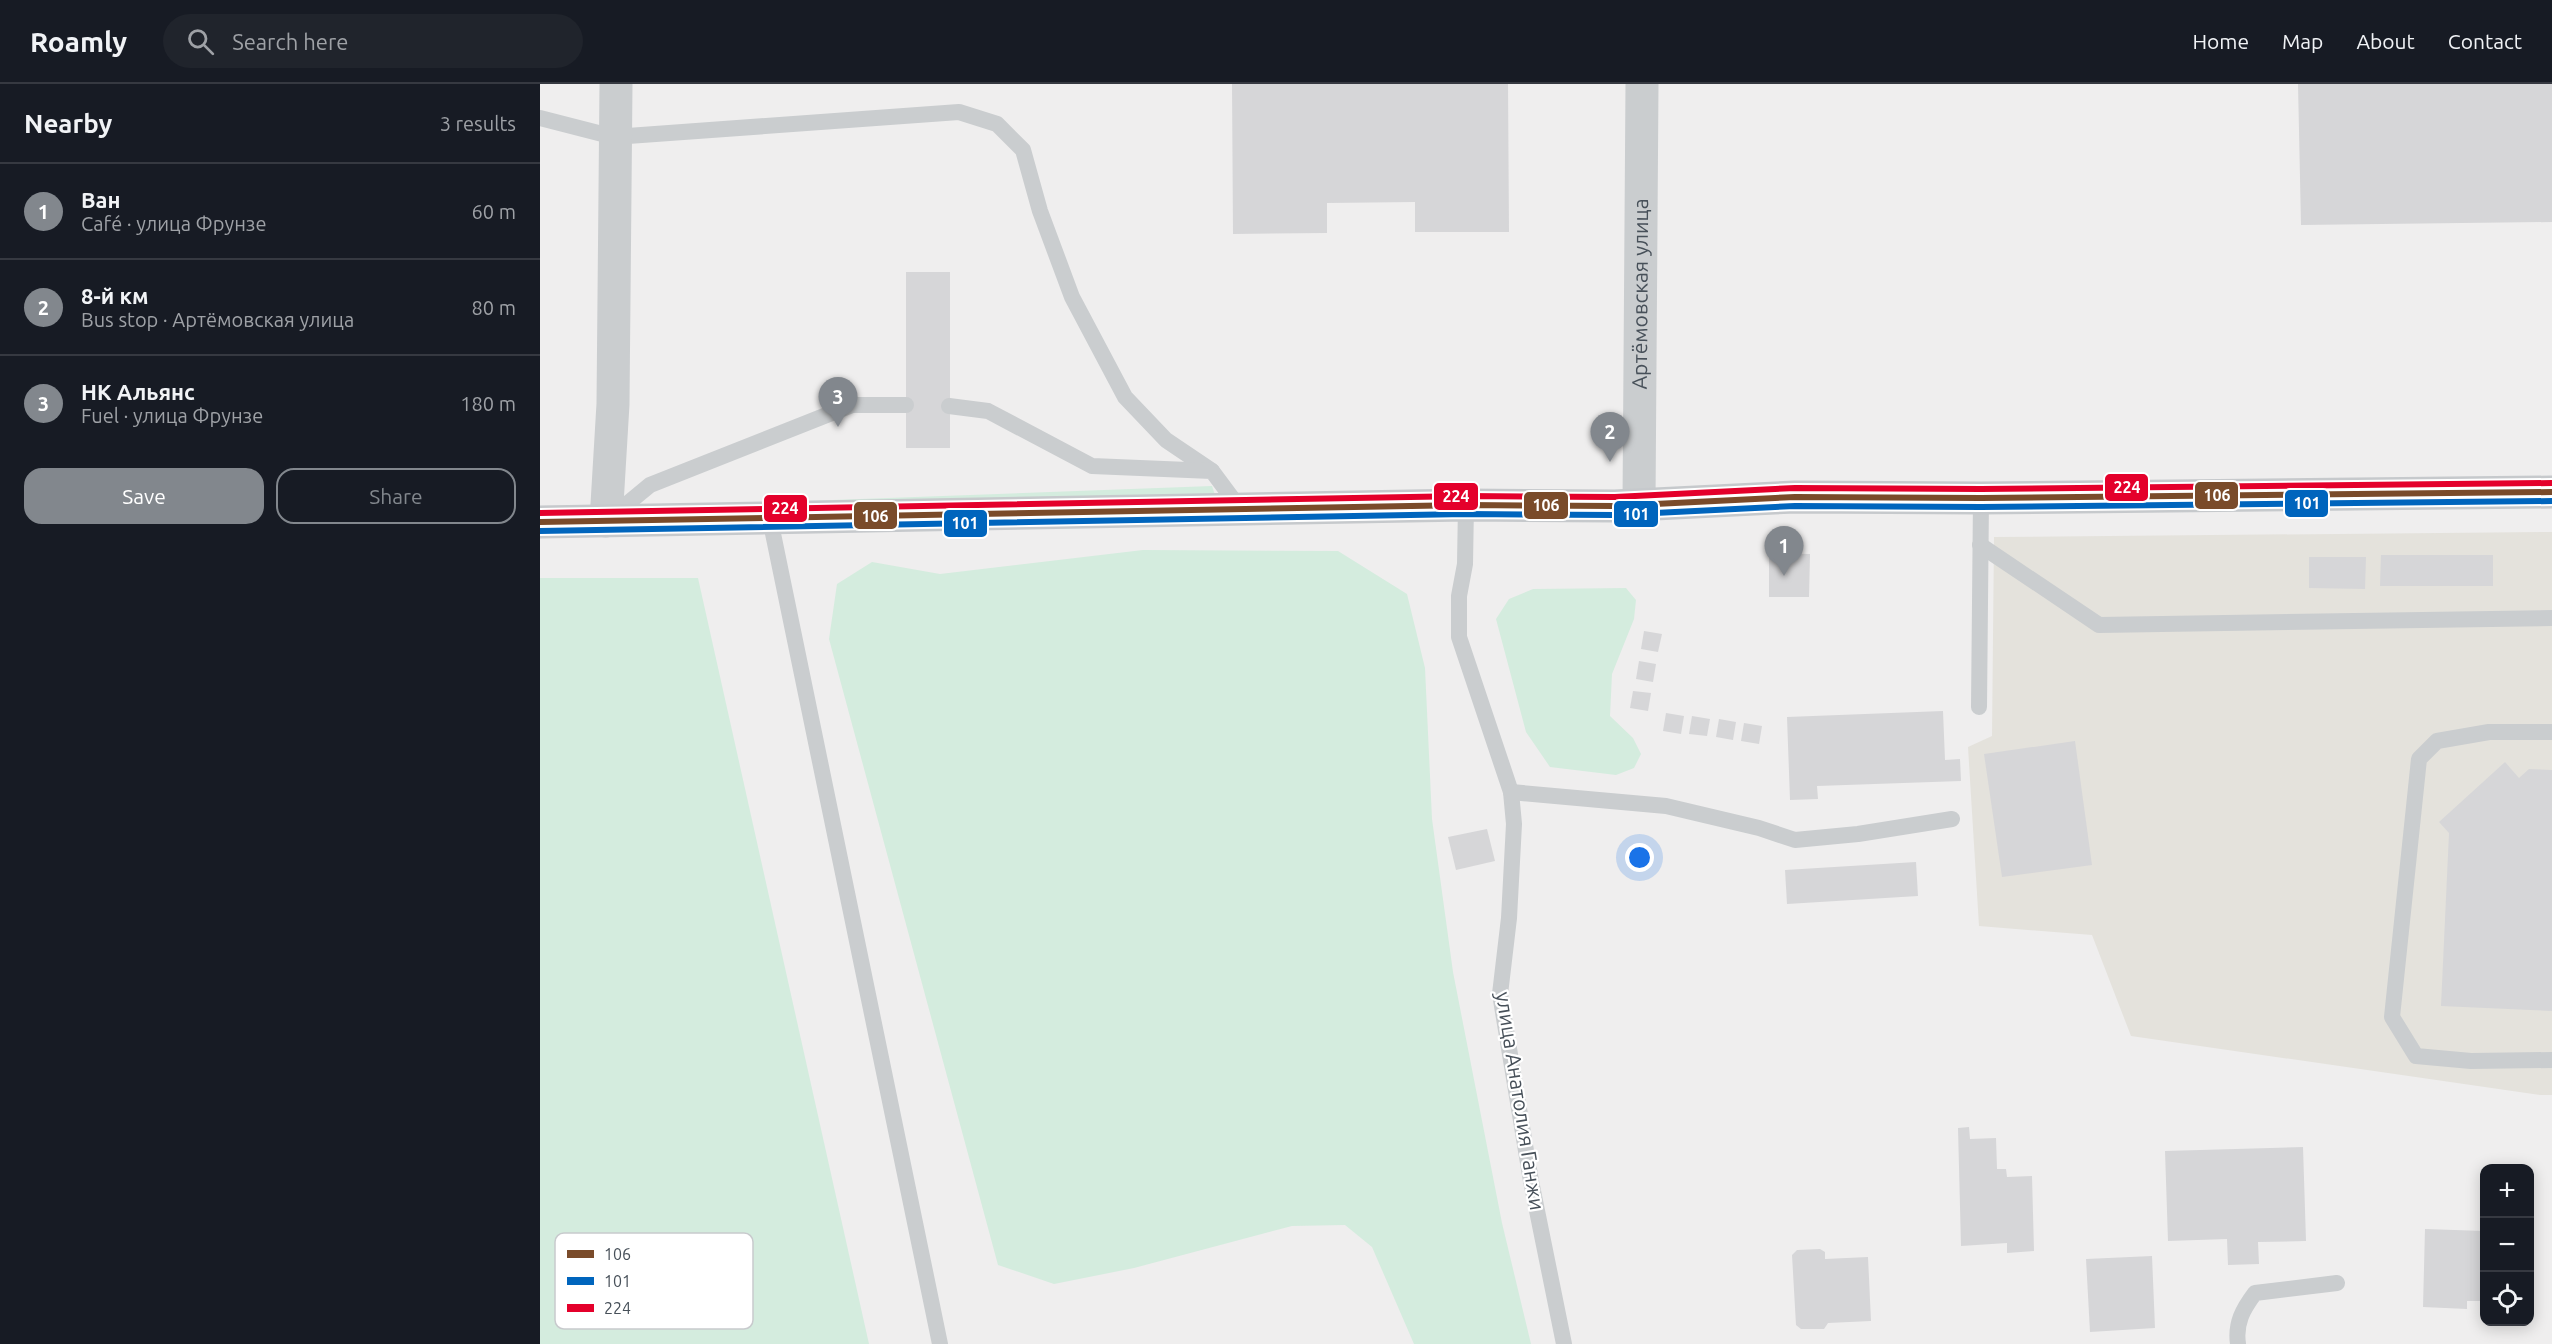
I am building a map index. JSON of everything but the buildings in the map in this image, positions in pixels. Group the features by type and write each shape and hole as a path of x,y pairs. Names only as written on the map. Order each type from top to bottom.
{"main road":[{"path":"540,522 1241,511 1466,505 1639,504 1796,497 1981,498 2552,492"}],"street":[{"path":"606,522 613,404 616,84"},
{"name":"Артёмовская улица","path":"1639,504 1642,84"}],"lane":[{"path":"540,118 614,137 959,112 997,124 1023,150 1040,211 1072,297 1125,397 1166,440 1212,471 1241,511"},
{"path":"606,522 650,485 841,409 852,405 906,405"},
{"path":"949,406 988,411 1092,466 1212,471"},
{"path":"1979,707 1981,498"},
{"name":"улица Анатолия Ганжи","path":"1466,505 1465,564 1459,596 1459,636 1511,792 1514,824 1509,918 1500,994 1531,1181 1564,1344"},
{"path":"770,519 940,1344"},
{"path":"1980,545 2099,625 2552,618"},
{"path":"2552,732 2489,732 2437,741 2419,759 2392,1017 2416,1056 2471,1061 2552,1060"},
{"path":"1511,792 1666,807 1759,828 1795,840 1858,834 1952,819"},
{"path":"2238,1344 2236,1335 2241,1311 2255,1293 2337,1282"}],"shaded area":[{"path":"2552,532 2552,1095 2131,1036 2092,935 1979,926 1968,747 1992,736 1994,537"}],"green space":[{"path":"1212,486 1215,495 778,502"},
{"path":"1143,550 1338,551 1407,594 1425,668 1432,819 1453,972 1502,1223 1531,1344 1414,1344 1372,1247 1345,1225 1292,1226 1134,1268 1054,1284 998,1265 829,639 837,584 872,562 940,574"},
{"path":"540,578 698,578 869,1344 540,1344"},
{"path":"1626,588 1636,600 1634,619 1612,674 1610,716 1633,738 1641,754 1634,768 1616,775 1550,767 1526,732 1496,619 1509,599 1533,589"}],"transit line":[{"name":"224","path":"540,513 1466,496 1615,497 1795,488 1981,489 2552,483"},
{"name":"106","path":"540,522 1466,505 1615,506 1795,497 1981,498 2552,492"},
{"name":"101","path":"540,531 1466,514 1615,515 1795,506 1981,507 2552,501"}],"place":[{"name":"НК Альянс","path":"838,427"},
{"name":"8-й км","path":"1610,462"},
{"name":"Ван","path":"1784,576"}]}
